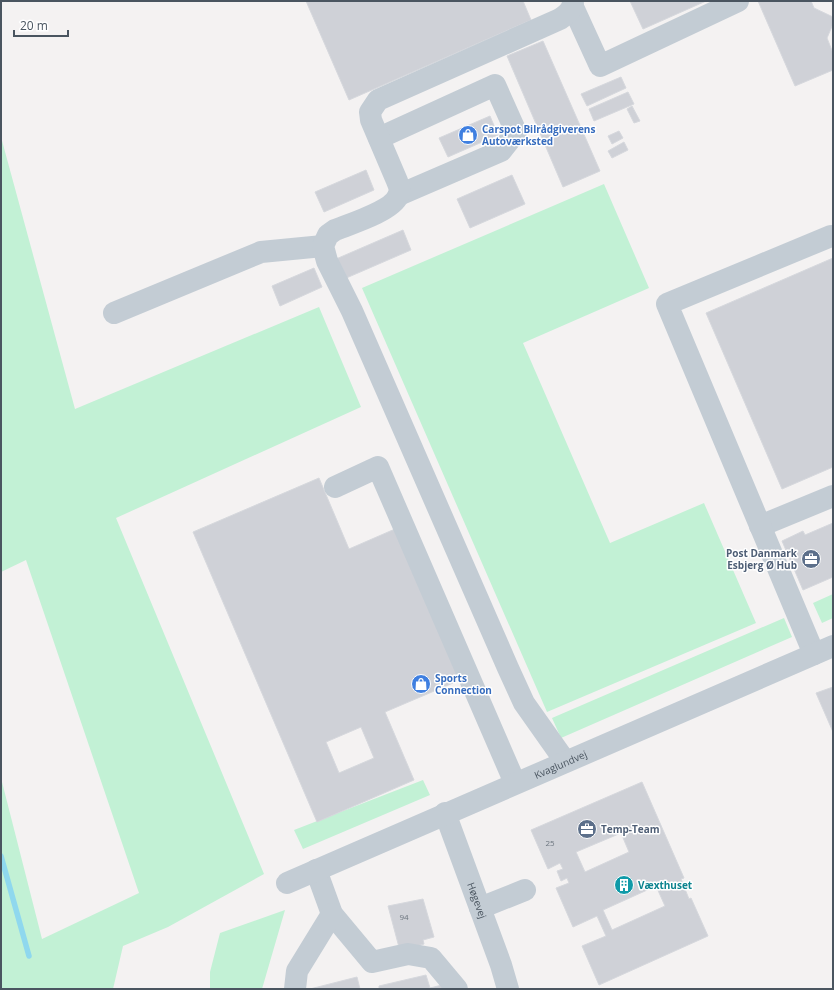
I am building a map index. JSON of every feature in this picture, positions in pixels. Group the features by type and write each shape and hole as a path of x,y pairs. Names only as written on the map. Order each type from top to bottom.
{"street":[{"path":"399,195 400,188 371,120 370,112 378,100 560,19 573,4 600,66 738,1"},
{"path":"379,138 495,85 516,132 501,151 399,195 390,206 335,230 328,235 323,246 327,261 352,311 524,703 565,761"},
{"path":"824,650 760,526 667,304 831,236"},
{"path":"114,313 261,252 323,246"},
{"path":"335,487 378,467 515,783"},
{"path":"760,526 833,496"},
{"name":"Kvaglundvej","path":"287,883 445,813 824,650"},
{"name":"Høgevej","path":"445,813 501,965 508,989"},
{"path":"316,870 332,914 372,962 408,954 431,958 457,989"},
{"path":"480,908 525,890"},
{"path":"295,989 297,971 332,914"}],"green space":[{"path":"1,137 75,409 319,307 361,407 116,518 264,874 168,927 123,946 113,989 1,989 1,778 42,939 139,893 26,560 1,572"},
{"path":"604,184 649,288 523,343 610,543 704,503 756,623 547,712 362,288"},
{"path":"833,594 833,618 822,623 813,603"},
{"path":"784,618 792,637 561,738 552,718"},
{"path":"423,780 430,795 303,849 294,830"},
{"path":"285,910 262,989 210,989 210,972 220,933"}],"building":[{"path":"306,1 523,1 531,20 349,100"},
{"path":"630,1 706,1 643,29"},
{"path":"758,1 811,1 814,8 833,17 833,24 827,38 833,53 833,70 795,86"},
{"path":"543,41 600,171 563,187 507,56"},
{"path":"621,77 626,88 587,106 581,94"},
{"path":"628,92 634,104 594,121 589,109"},
{"path":"632,106 640,121 634,123 627,109"},
{"path":"490,116 498,135 448,157 439,138"},
{"path":"619,131 623,138 612,144 608,136"},
{"path":"624,142 628,150 612,158 608,151"},
{"path":"366,170 374,190 324,212 315,192"},
{"path":"512,175 525,204 470,228 457,199"},
{"path":"403,230 411,250 344,279 336,259"},
{"path":"833,258 833,467 782,489 706,313"},
{"path":"314,268 322,287 280,306 272,286"},
{"path":"319,478 349,549 395,529 460,680 385,712 414,780 317,822 193,532","holes":["361,727 374,758 339,773 326,742"]},
{"name":"Post Danmark Esbjerg Ø Hub","path":"833,523 833,577 803,590 782,541 803,531 805,535"},
{"path":"833,687 833,732 816,693"},
{"name":"Væxthuset","path":"642,782 684,878 681,879 689,899 691,898 708,936 599,985 582,946 606,936 597,916 573,927 556,888 569,883 567,878 561,881 557,871 563,869 560,863 548,869 531,830","holes":["621,833 629,852 585,872 576,852","656,886 665,906 612,930 603,910"]},
{"path":"423,899 434,937 423,940 424,944 400,951 388,906"},
{"path":"426,975 430,988 442,985 443,989 379,989 379,986"},
{"path":"357,977 360,989 310,989"}],"waterway":[{"path":"1,856 29,956"}],"place":[{"name":"Carspot Bilrådgiverens Autoværksted","path":"468,135"},
{"name":"Post Danmark Esbjerg Ø Hub","path":"811,559"},
{"name":"Sports Connection","path":"421,684"},
{"name":"Temp-Team","path":"587,829"},
{"name":"Væxthuset","path":"624,885"}]}
